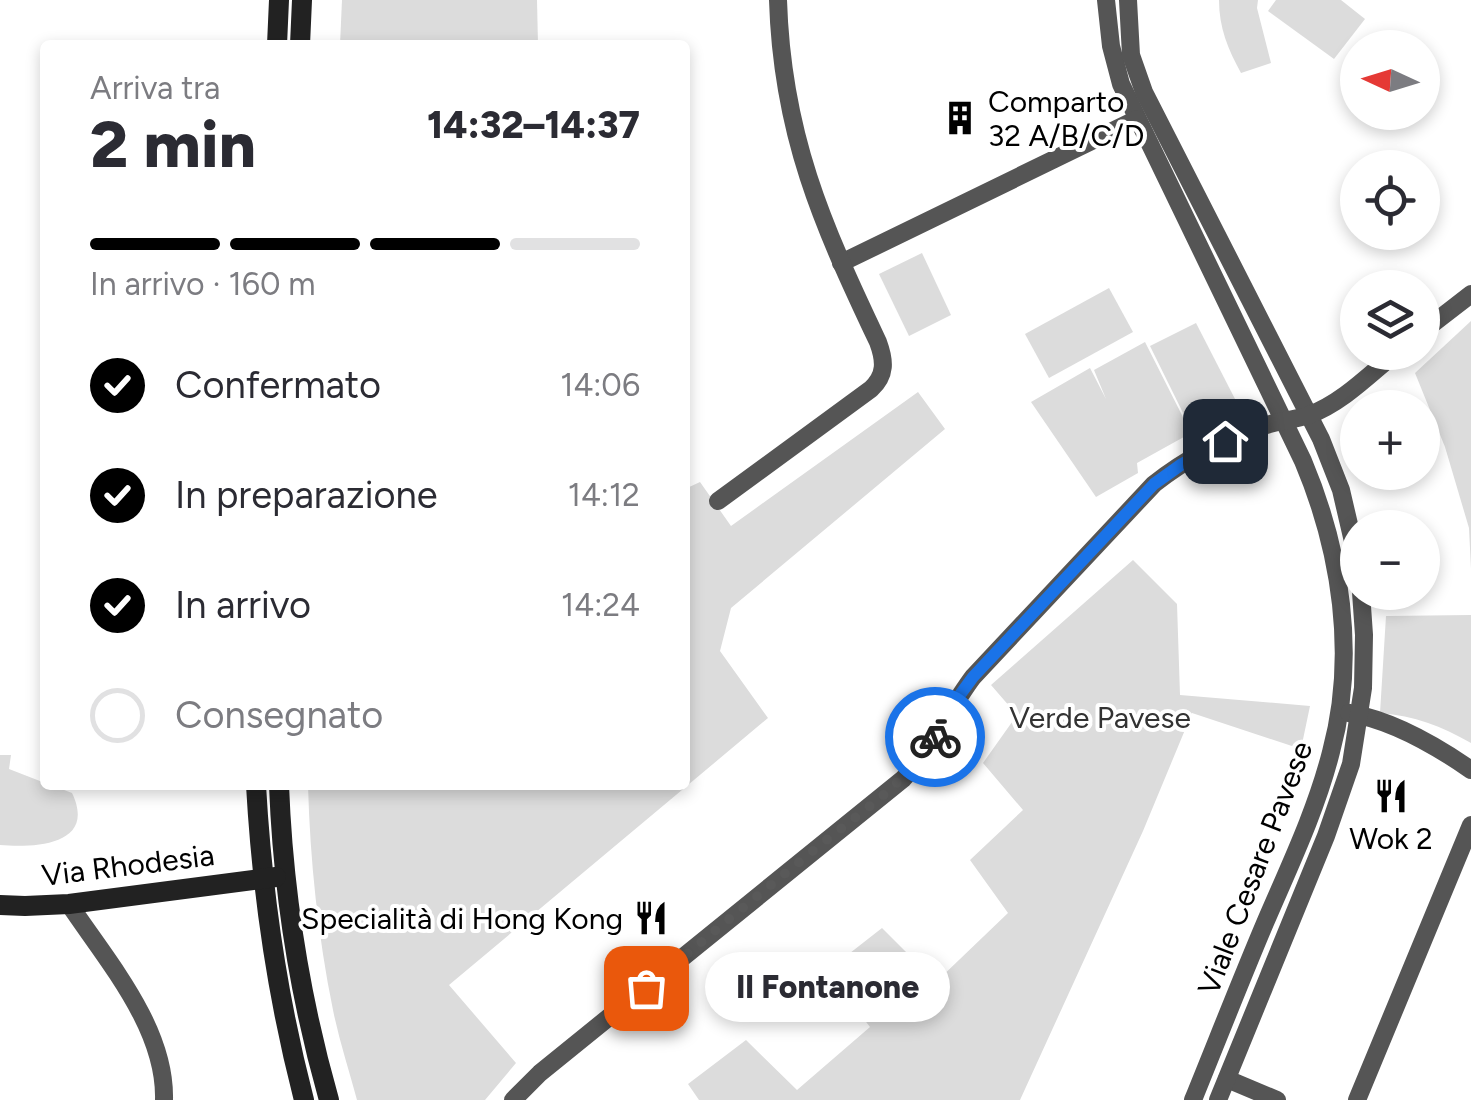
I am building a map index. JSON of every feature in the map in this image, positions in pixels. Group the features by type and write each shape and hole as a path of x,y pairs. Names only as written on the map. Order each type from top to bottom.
{"main road":[{"path":"277,40 278,0"},
{"path":"300,40 302,0"},
{"path":"256,790 262,879 281,996 304,1100"},
{"path":"280,790 286,876 302,985 329,1100"},
{"name":"Via Rhodesia","path":"0,905 69,904 286,876"}],"street":[{"path":"718,501 870,389 882,376 884,362 814,199 792,124 778,0"},
{"name":"Viale Cesare Pavese","path":"1106,0 1121,84 1284,421 1319,502 1340,597 1343,645 1332,750 1320,790 1193,1100"},
{"path":"1128,0 1131,55 1144,92 1309,415 1346,510"},
{"path":"841,264 1137,119"},
{"path":"1440,318 1471,294"},
{"path":"513,1100 540,1073 902,780 973,677 1154,484 1204,450 1248,432 1309,415 1341,397 1375,370"},
{"name":"Viale Cesare Pavese","path":"1218,1100 1341,796 1354,754 1365,656 1363,610"},
{"path":"1338,711 1360,715 1425,742 1471,770"},
{"path":"1357,1100 1471,825"},
{"path":"69,904 144,1019 160,1059 164,1100"},
{"path":"1226,1021 1248,1029"},
{"path":"1227,1079 1277,1100"}],"green space":[{"path":"342,0 537,0 538,40 340,40"},
{"path":"1219,0 1258,0 1271,63 1241,73 1225,38"},
{"path":"1276,0 1341,0 1365,19 1356,30 1340,30 1340,51 1334,59 1268,11"},
{"path":"922,253 951,315 909,336 879,274"},
{"path":"1109,288 1133,332 1049,378 1025,334"},
{"path":"1471,321 1471,569 1469,528 1440,435 1440,390 1422,390 1415,373 1440,370 1440,350"},
{"path":"1196,323 1235,399 1188,423 1150,346"},
{"path":"1145,342 1191,433 1137,463 1138,473 1096,497 1031,402 1090,368 1106,399 1094,370"},
{"path":"918,392 945,429 731,608 720,651 768,718 690,783 690,487 700,482 731,526"},
{"name":"Verde Pavese","path":"1133,560 1177,604 1180,695 1310,706 1301,749 1192,713 1143,831 1020,1100 699,1100 688,1084 746,1040 797,1090 870,1027 827,971 882,928 936,982 1008,913 970,860 1023,810 983,763 1017,715 991,685"},
{"path":"1471,615 1471,743 1427,723 1380,713 1386,616"},
{"path":"0,755 11,755 9,769 40,781 40,790 72,793 78,810 76,823 58,840 0,845"},
{"path":"308,790 682,790 449,985 516,1063 485,1100 357,1100 335,1021 313,870"}],"way so far":[{"path":"646,988 888,792 914,767 935,737"}],"place":[{"name":"Comparto 32 A/B/C/D","path":"960,118"},
{"name":"Wok 2","path":"1391,796"},
{"name":"Specialità di Hong Kong","path":"651,918"},
{"name":"Il Fontanone","path":"646,988"}],"route":[{"path":"935,737 973,677 1141,496 1182,464 1225,441"}]}
